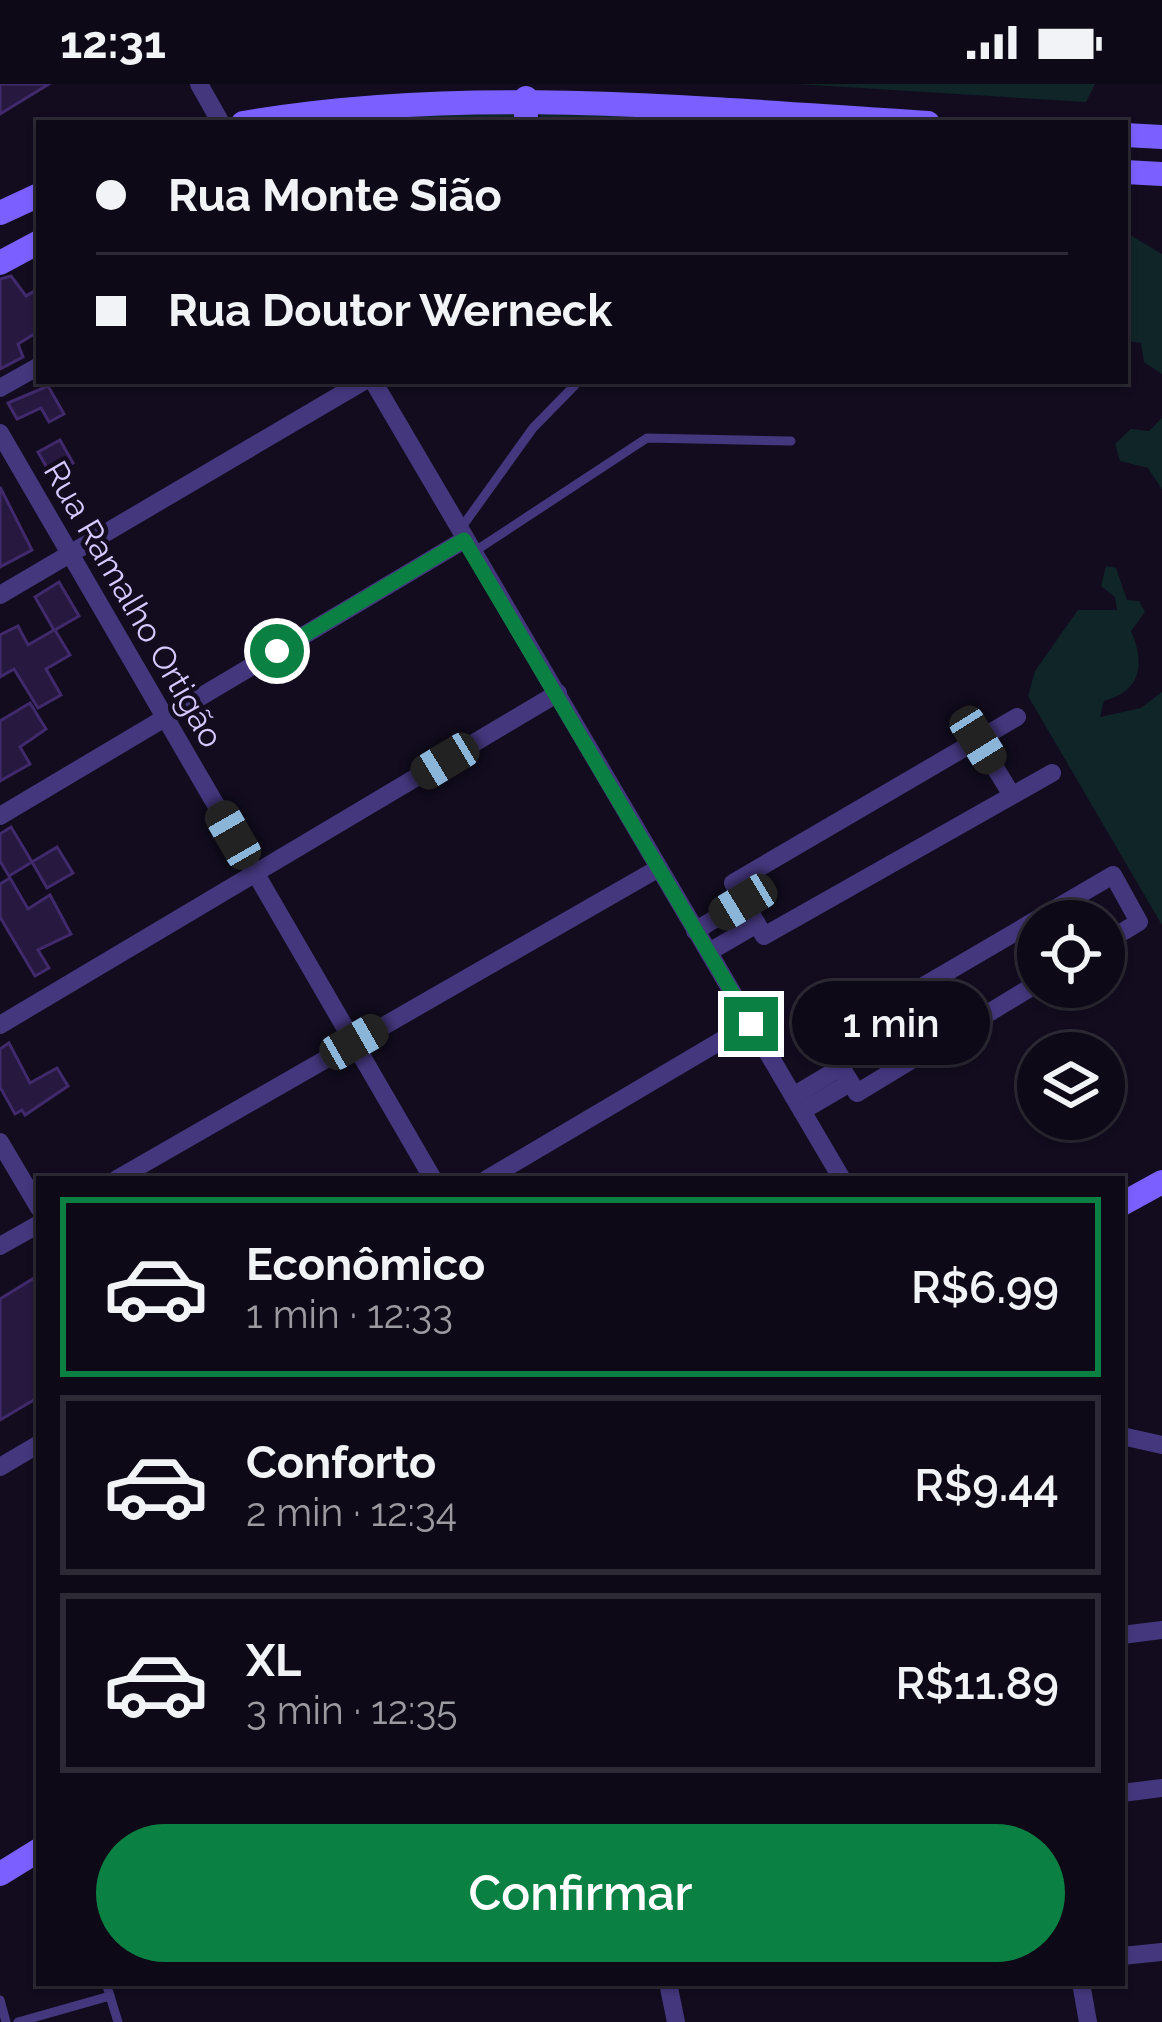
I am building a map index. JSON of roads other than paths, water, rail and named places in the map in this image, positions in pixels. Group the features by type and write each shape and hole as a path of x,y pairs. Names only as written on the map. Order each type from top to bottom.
{"main road":[{"path":"257,120 314,108 395,100 526,111 828,120"},
{"path":"1128,135 1162,137"},
{"path":"1128,172 1162,174"},
{"path":"0,213 36,196"},
{"path":"0,263 36,244"},
{"path":"1125,1202 1162,1182"},
{"path":"0,1874 36,1852"}],"street":[{"path":"199,84 219,120"},
{"path":"0,388 36,367"},
{"path":"0,596 359,384"},
{"path":"376,384 840,1176"},
{"name":"Rua Ramalho Ortigão","path":"0,433 431,1176"},
{"path":"0,816 465,541"},
{"path":"0,1025 558,693"},
{"path":"1017,717 733,884 764,936 1010,792 1052,773"},
{"path":"978,740 1010,792"},
{"path":"122,1176 658,868"},
{"path":"1070,900 1113,875 1139,922 1125,930"},
{"path":"695,931 743,902"},
{"path":"709,952 757,924"},
{"path":"1017,931 826,1043 857,1094 1017,996"},
{"path":"493,1176 751,1024"},
{"path":"798,1103 845,1076"},
{"path":"0,1142 36,1203"},
{"path":"0,1246 36,1226"},
{"path":"1125,1437 1162,1445"},
{"path":"0,1467 36,1446"},
{"path":"1125,1635 1162,1630"},
{"path":"1125,1792 1162,1787"},
{"path":"1125,1956 1162,1952"},
{"path":"669,1986 676,2022"},
{"path":"1082,1986 1088,2022"}],"lane":[{"path":"465,541 533,428 576,384"},
{"path":"465,541 646,438 791,442"},
{"path":"107,1986 118,2022"},
{"path":"18,2022 110,1996"},
{"path":"0,2000 6,2022"}]}
